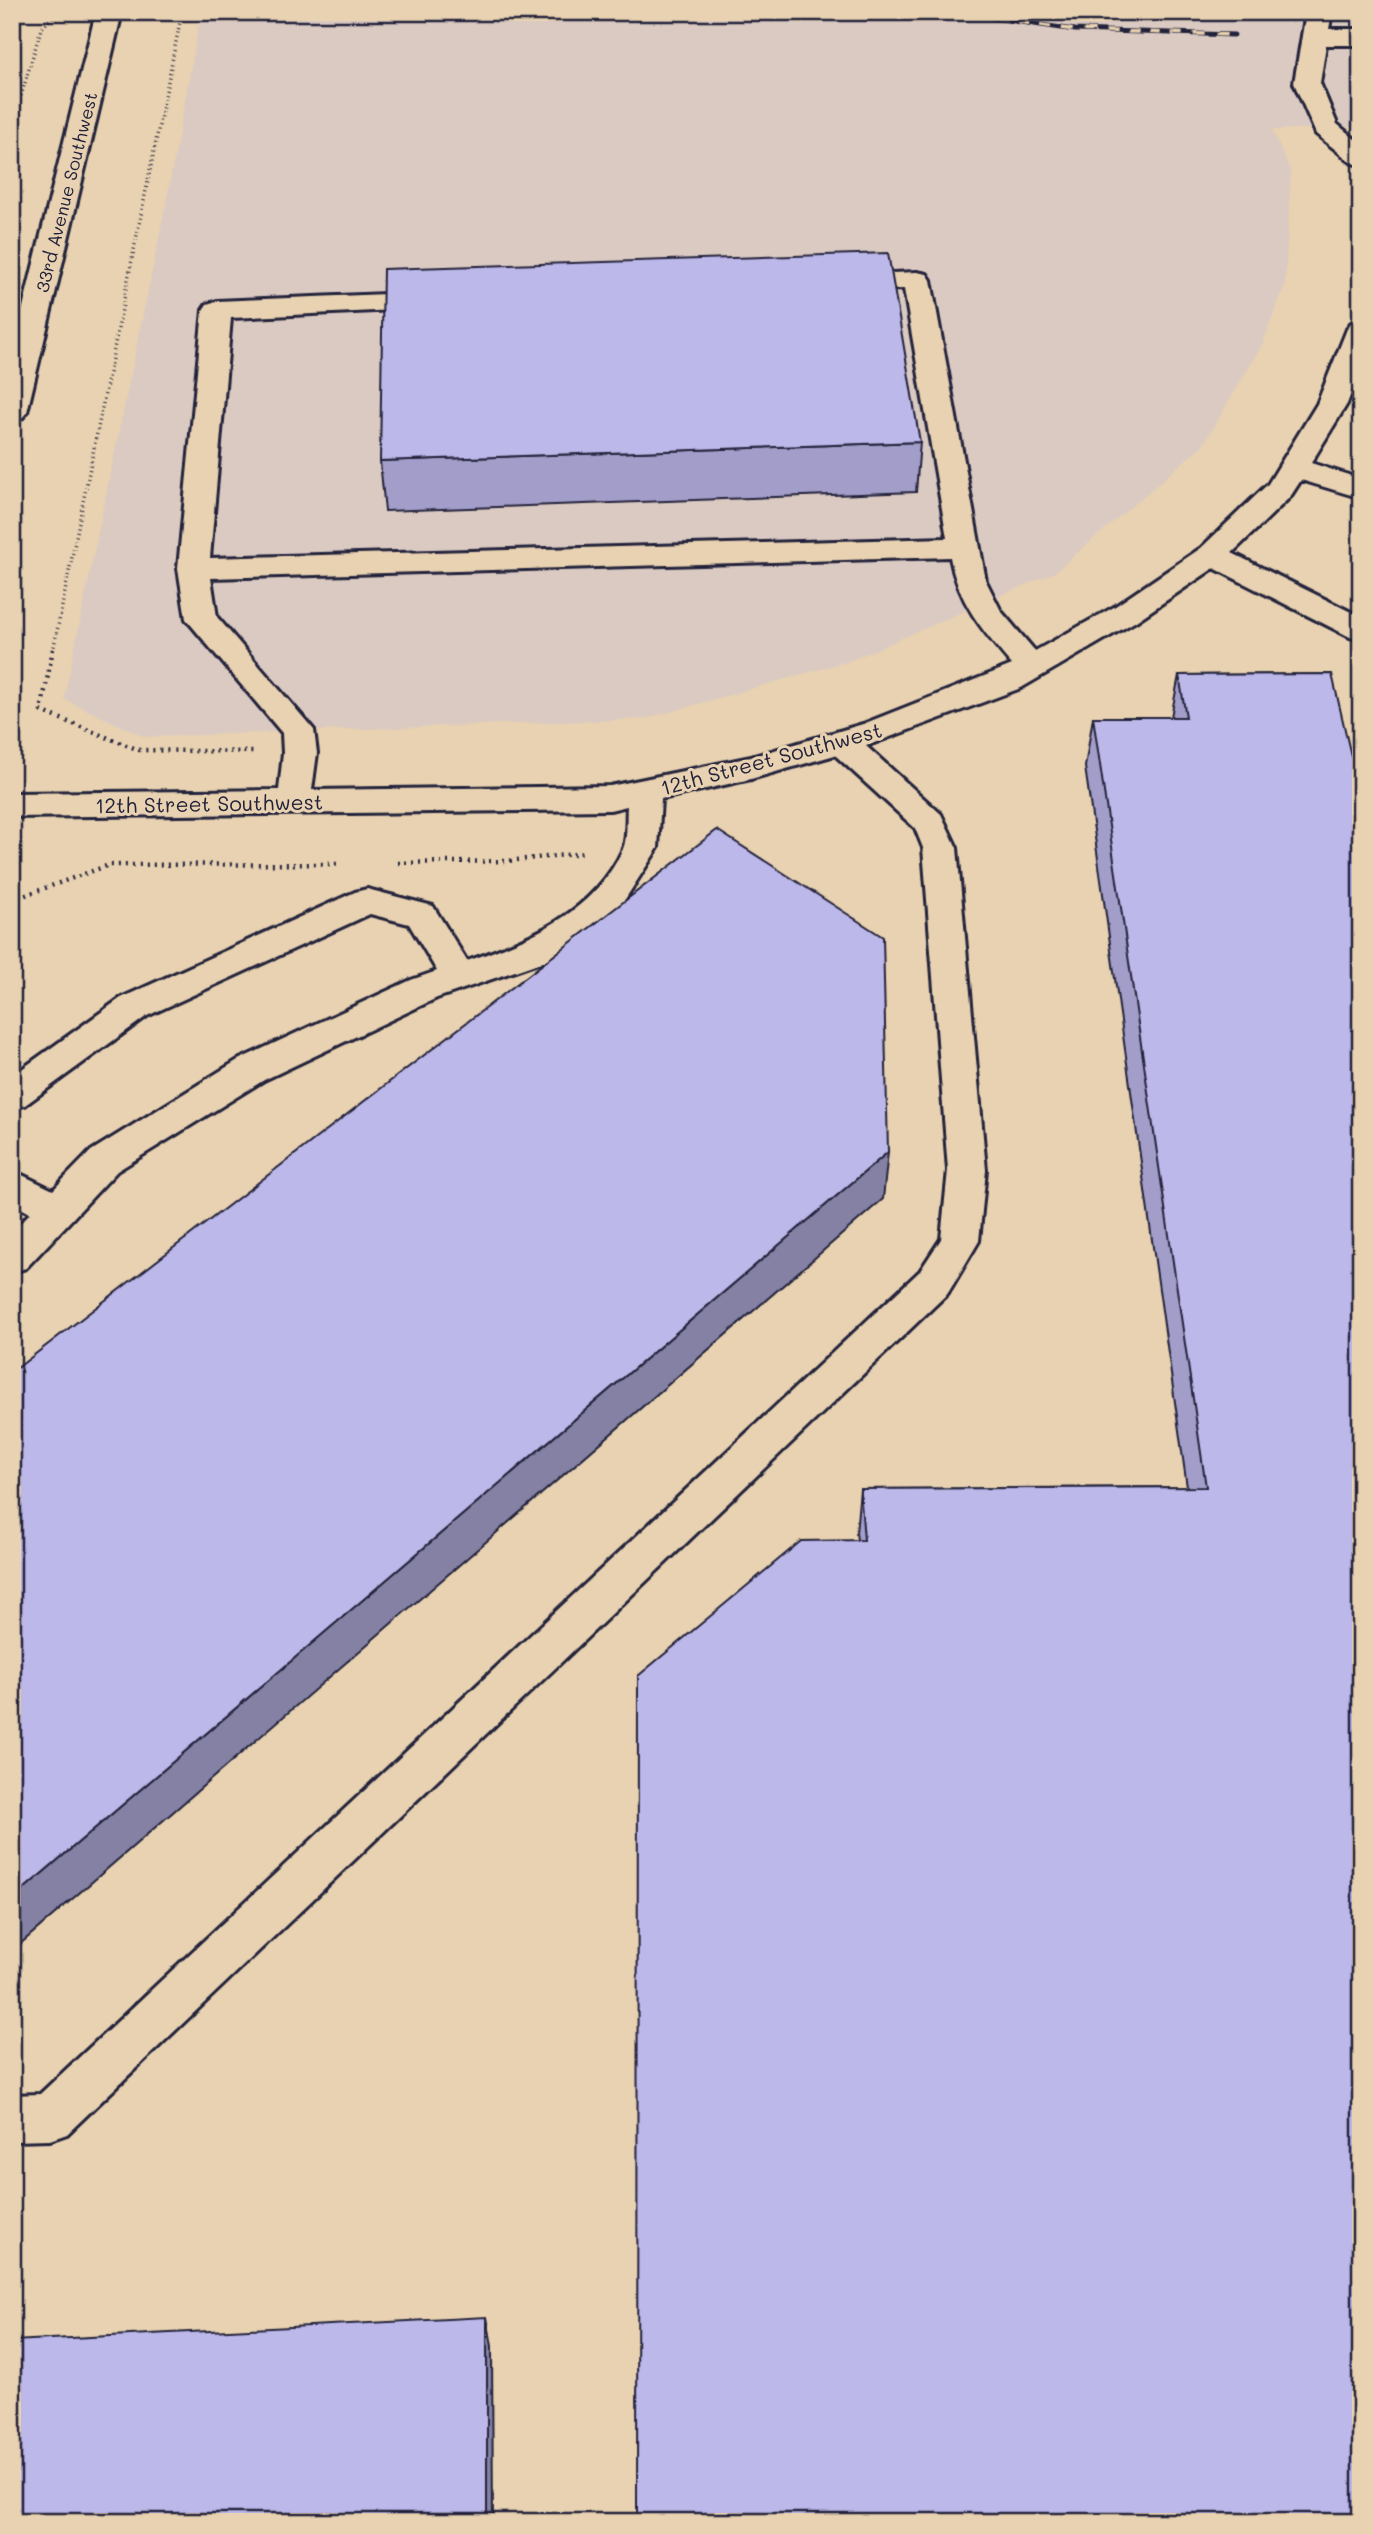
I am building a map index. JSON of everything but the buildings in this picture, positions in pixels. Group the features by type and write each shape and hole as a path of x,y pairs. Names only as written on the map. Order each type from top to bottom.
{"street":[{"name":"33rd Avenue Southwest","path":"12,412 109,12"},
{"path":"1361,37 1317,25 1307,83 1325,128 1361,157"},
{"path":"821,284 917,280 970,581 987,616 1032,668"},
{"path":"294,802 300,753 298,730 202,619 194,568 217,310 464,299"},
{"name":"12th Street Southwest","path":"12,805 610,798 751,768 875,732 1010,680 1125,614 1212,555 1279,490 1355,363 1361,329"},
{"path":"1293,467 1361,489"},
{"path":"194,568 964,547"},
{"path":"1212,555 1361,630"},
{"path":"12,2118 50,2116 934,1282 960,1241 967,1170 940,848 929,822 841,742"},
{"path":"12,1257 104,1161 251,1070 424,989 535,951 601,909 641,848 645,791"},
{"path":"12,1095 134,1007 367,901 421,915 459,977"},
{"path":"12,1185 57,1210"}],"path":[{"path":"12,126 41,29 58,12"},
{"path":"182,12 41,711 139,750 300,753"},
{"path":"390,863 508,861 641,848"},
{"path":"12,901 109,865 350,864"}],"shaded area":[{"path":"201,12 1361,12 1361,127 1272,130 1291,172 1285,285 1262,345 1203,445 1055,572 849,661 645,719 145,737 64,699 167,198"}],"railway":[{"path":"953,12 1075,30 1234,35"},
{"path":"1103,12 1159,17 1293,12"}]}
